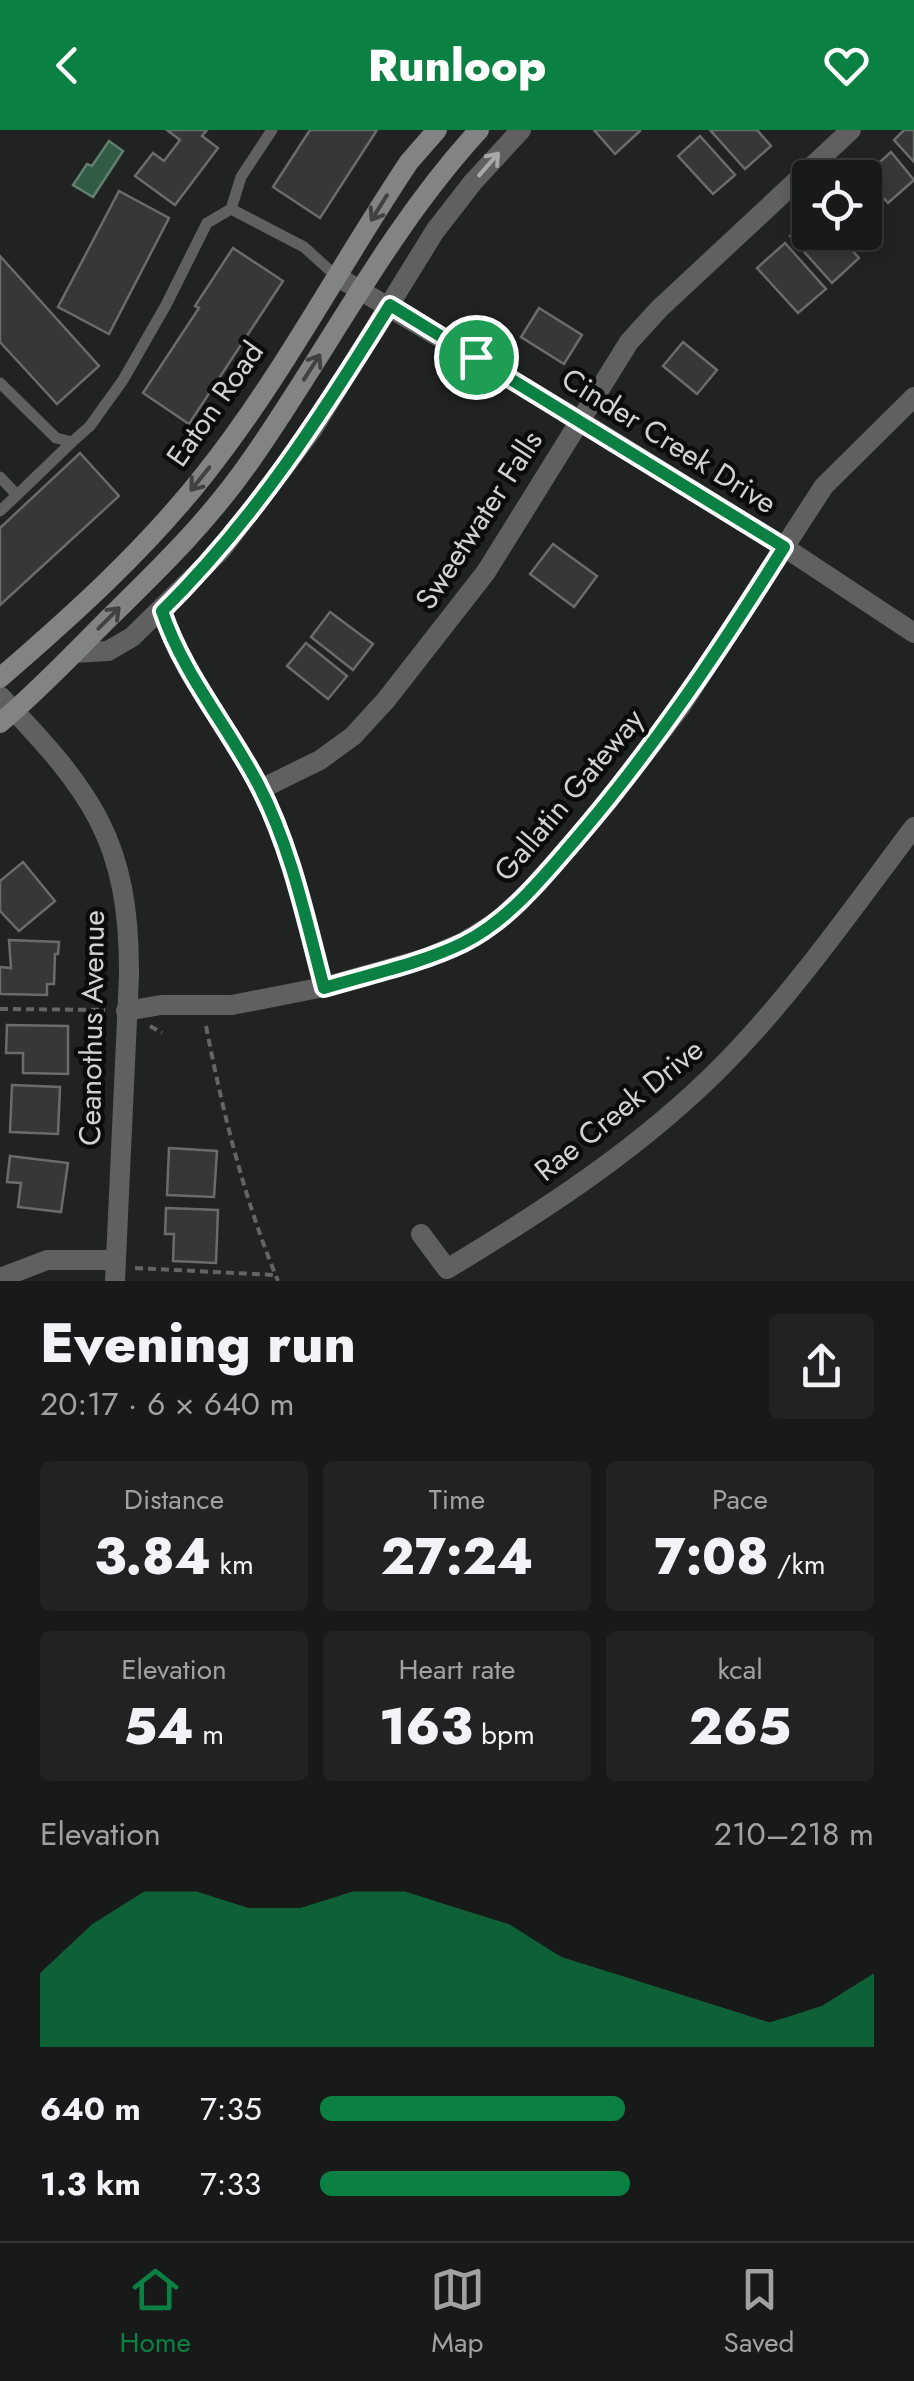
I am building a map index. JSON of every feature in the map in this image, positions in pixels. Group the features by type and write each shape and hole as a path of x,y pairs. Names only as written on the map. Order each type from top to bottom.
{"street":[{"name":"Eaton Road","path":"0,678 132,559 206,474 262,394 410,162 437,130"},
{"name":"Eaton Road","path":"5,710 74,653 209,516 251,461 388,245 444,168 479,130"},
{"path":"74,653 116,648 162,611 222,549 285,469 452,208 520,130"},
{"name":"Sweetwater Falls","path":"261,789 320,760 353,736 386,700 486,572 628,342 659,308 851,130"},
{"name":"Cinder Creek Drive","path":"336,276 579,420 914,633"},
{"name":"Gallatin Gateway","path":"126,1010 272,1000 324,988 426,958 464,942 500,920 538,884 610,800 679,710 824,486 914,397"},
{"path":"162,611 182,662 230,733 261,789 290,866 324,988"},
{"name":"Ceanothus Avenue","path":"5,710 81,788 105,830 122,876 129,928 115,1269"},
{"name":"Rae Creek Drive","path":"421,1234 452,1275 687,1100 765,1020 914,827"},
{"path":"0,1278 47,1260 115,1269"}],"lane":[{"path":"0,510 90,426 123,380 207,223 230,209 242,178 272,130"},
{"path":"230,209 304,246 336,276"},
{"path":"0,383 56,438 72,442"},
{"path":"0,476 16,495"}],"path":[{"path":"115,1269 277,1278 261,1241 225,1119 202,1006"},
{"path":"0,1009 126,1010"}],"shaded area":[{"path":"109,141 123,151 93,197 73,185"}],"building":[{"path":"167,130 207,130 202,136 218,148 175,205 135,176 153,153 164,161 180,140"},
{"path":"310,130 377,130 320,218 273,187"},
{"path":"594,130 639,130 640,131 615,154"},
{"path":"710,130 757,130 771,146 745,169"},
{"path":"904,130 914,130 914,162 894,140"},
{"path":"700,136 735,175 713,194 678,156"},
{"path":"891,152 914,180 888,203 882,196 882,160"},
{"path":"119,191 169,218 109,334 58,307"},
{"path":"785,243 826,289 798,313 757,268"},
{"path":"233,248 283,281 189,424 143,393"},
{"path":"803,250 852,250 859,258 832,283"},
{"path":"0,256 99,366 57,404 0,342"},
{"path":"539,308 582,335 564,364 521,337"},
{"path":"683,342 717,370 697,394 663,366"},
{"path":"80,453 119,496 0,605 0,528"},
{"path":"553,544 597,576 574,607 530,574"},
{"path":"330,612 373,644 353,670 311,637"},
{"path":"306,643 347,676 328,699 287,666"},
{"path":"23,862 55,901 19,931 0,911 0,881"},
{"path":"9,940 59,942 54,984 47,984 47,995 0,994 0,967 11,968"},
{"path":"7,1025 68,1026 68,1074 23,1073 23,1053 6,1053"},
{"path":"12,1085 60,1087 58,1134 10,1132"},
{"path":"169,1148 217,1151 214,1197 167,1195"},
{"path":"10,1156 68,1163 61,1212 18,1207 21,1183 7,1182"},
{"path":"166,1208 218,1210 216,1263 173,1261 174,1234 165,1234"}],"route":[{"path":"390,305 476,357 784,547 679,710 610,800 538,884 500,920 464,942 426,958 324,988 290,866 261,789 230,733 182,662 162,611 222,549 285,469 390,305"}]}
